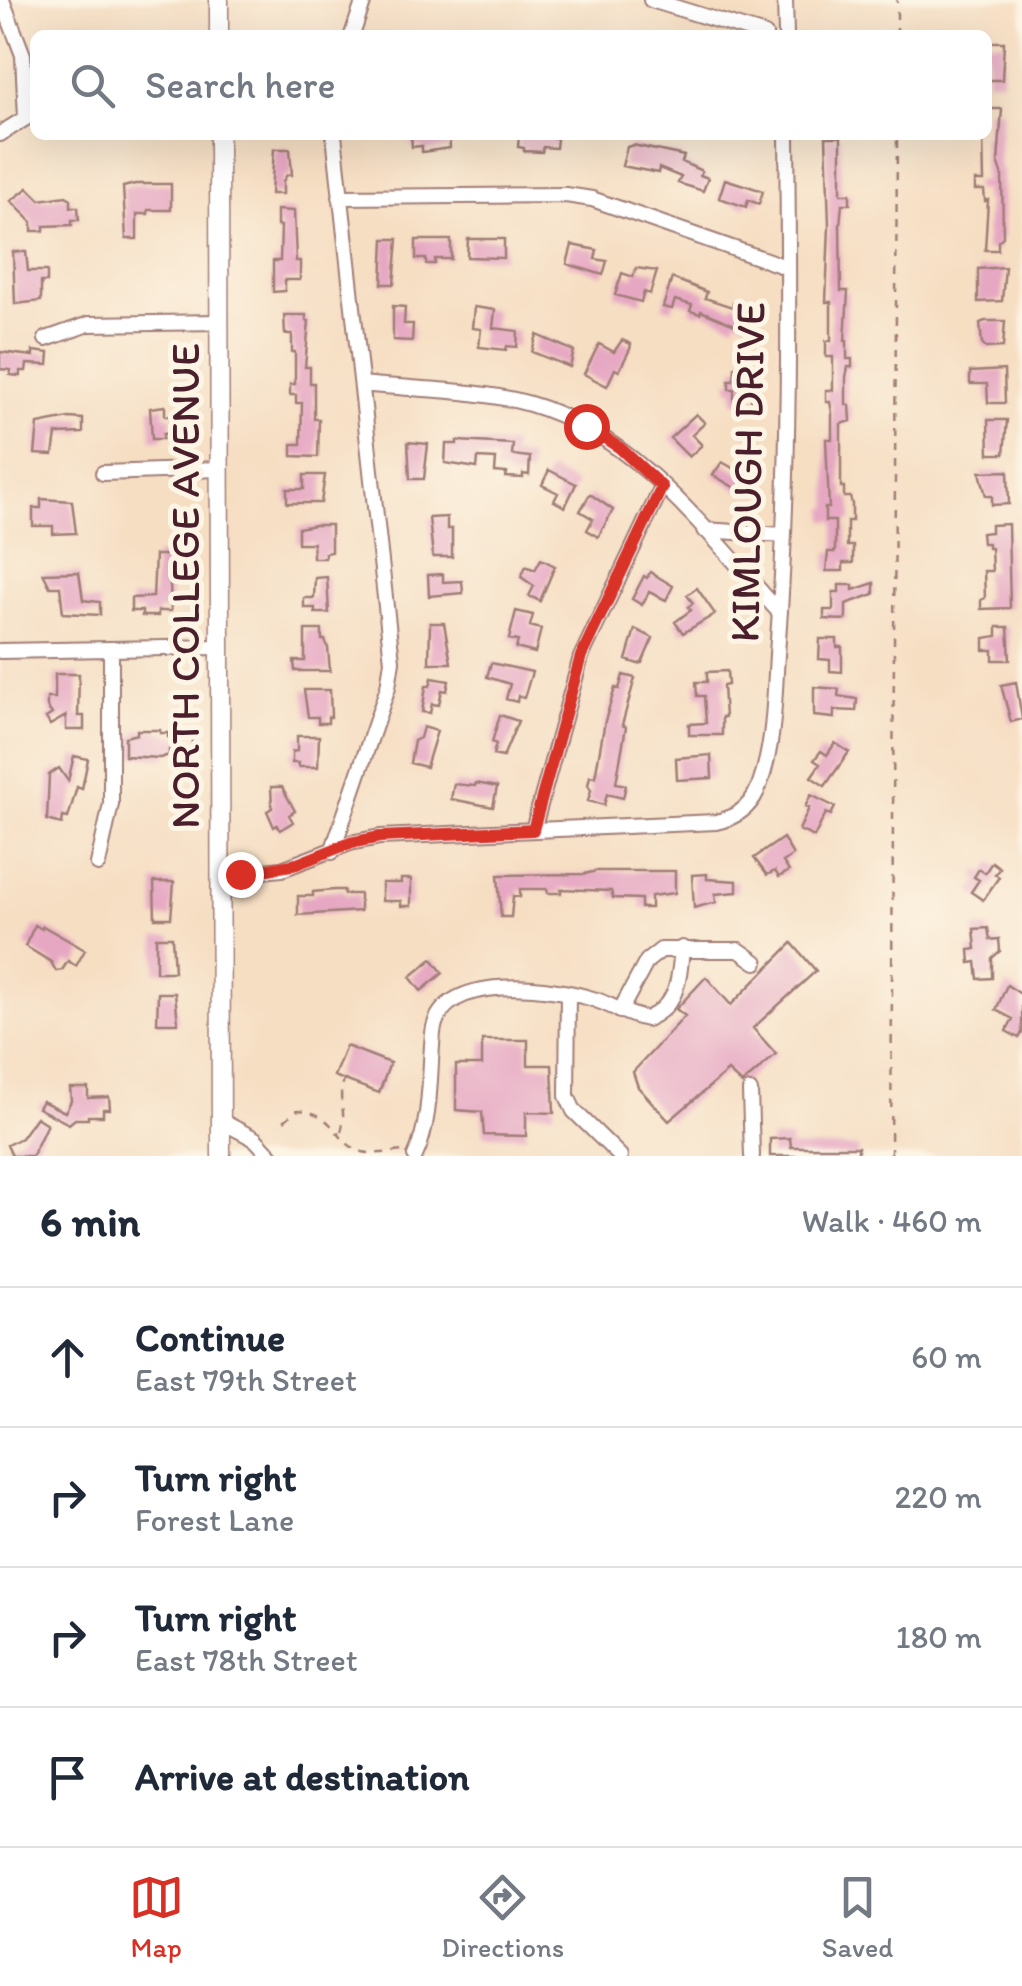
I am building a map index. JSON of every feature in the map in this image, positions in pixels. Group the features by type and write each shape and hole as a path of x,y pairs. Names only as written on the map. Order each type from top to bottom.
{"main road":[{"path":"219,0 219,30"},
{"name":"NORTH COLLEGE AVENUE","path":"219,140 221,1156"}],"street":[{"path":"2,0 23,55 30,118"},
{"path":"354,30 364,0"},
{"path":"652,0 748,30"},
{"path":"785,0 786,30"},
{"path":"0,118 30,118"},
{"path":"0,134 30,118"},
{"path":"332,852 388,686 392,662 334,140"},
{"name":"KIMLOUGH DRIVE","path":"533,830 716,822 731,818 747,806 757,791 768,748 784,535 787,140"},
{"path":"340,197 566,195 592,199 786,267"},
{"path":"46,339 89,324 219,322"},
{"path":"362,384 503,398 548,410 599,434 636,461 780,613"},
{"path":"103,473 219,468"},
{"path":"220,875 282,868 380,837 533,830 581,656 662,487"},
{"path":"704,530 784,535"},
{"path":"0,651 220,647"},
{"path":"98,864 111,804 112,649"},
{"path":"416,1154 427,1104 434,1026 442,1009 458,995 480,990 532,989 568,993 647,1019 661,1012 678,988 682,948"},
{"path":"620,1010 647,962 661,950 739,950 756,962"},
{"path":"568,993 567,1096 574,1111 620,1156"},
{"path":"750,1091 752,1156"},
{"path":"221,1121 256,1140 268,1156"}],"path":[{"path":"897,30 898,0"},
{"path":"891,1156 897,140"},
{"path":"340,1134 346,1118 339,1095 344,1080"},
{"path":"284,1121 297,1110 309,1111 322,1115 362,1152 416,1154"}],"building":[{"path":"992,42 1004,42 1002,80 992,80"},
{"path":"992,109 1002,109 998,162 1002,173 1003,237 998,241 998,250 985,250 988,200 985,201 984,190 975,190 975,181 984,181 983,140 992,140"},
{"path":"411,140 449,140 450,148 422,152 422,146 412,147"},
{"path":"519,140 557,140 556,148 543,147 542,152 518,147"},
{"path":"826,140 841,140 841,194 850,194 850,204 842,204 841,291 848,291 845,341 852,367 848,367 846,377 846,405 850,405 851,421 841,424 841,487 852,504 847,546 853,546 853,563 843,563 843,571 826,571 828,552 835,552 835,521 825,521 825,508 829,508 826,439 832,439 832,413 830,402 826,402 826,390 833,390 833,357 826,357 826,341 831,341 831,302 826,302"},
{"path":"627,147 684,156 682,162 708,178 703,191 678,183 681,177 659,168 658,173 622,166"},
{"path":"274,149 290,149 292,175 283,181 283,194 271,194"},
{"path":"725,179 763,191 759,204 748,200 746,207 719,198"},
{"path":"171,184 171,210 137,214 137,239 126,239 123,187"},
{"path":"28,188 40,200 66,196 71,199 71,207 78,207 79,220 72,220 72,225 44,226 44,231 32,231 32,222 11,201"},
{"path":"277,210 294,211 300,280 285,280 285,291 273,292 273,261 280,261 281,226 277,226"},
{"path":"384,239 398,239 394,284 382,284"},
{"path":"468,239 504,239 504,258 467,257"},
{"path":"416,240 451,240 451,259 435,259 435,264 426,264 426,259 416,259"},
{"path":"572,245 597,250 595,259 607,261 603,275 567,264"},
{"path":"13,252 26,252 28,271 47,271 47,282 41,282 41,301 15,304"},
{"path":"1005,267 1002,301 978,302 978,269"},
{"path":"636,268 657,271 650,294 644,292 641,302 615,295 622,273 633,277"},
{"path":"672,278 707,292 705,298 732,307 733,303 761,309 756,325 737,319 735,325 701,311 690,311 692,305 675,300 672,309 663,307"},
{"path":"393,306 405,307 404,324 413,324 412,341 393,340"},
{"path":"474,307 495,310 493,328 518,331 517,347 479,347 481,329 472,328"},
{"path":"284,315 306,315 309,321 305,367 310,367 310,383 314,383 314,419 319,419 318,457 292,456 292,444 301,444 302,403 296,403 296,395 290,395 290,384 295,384 295,352 292,334 285,334"},
{"path":"1005,321 1003,347 986,348 982,344 980,323"},
{"path":"537,335 574,351 570,367 532,352"},
{"path":"622,340 631,344 630,349 607,386 584,374 599,344 614,352"},
{"path":"33,351 49,353 48,365 27,364 20,376 0,369 0,352 33,356"},
{"path":"735,367 752,367 751,403 734,402 729,380 734,380"},
{"path":"1004,370 1005,403 988,403 987,384 970,384 970,372"},
{"path":"165,406 165,416 171,416 171,433 163,434 163,439 152,439 150,408"},
{"path":"696,414 705,423 692,435 702,445 689,457 670,438"},
{"path":"83,419 83,433 56,434 53,455 35,454 38,424"},
{"path":"988,420 1007,420 1004,454 989,454"},
{"path":"408,442 428,444 424,479 410,479"},
{"path":"446,444 513,444 512,455 530,457 529,475 506,477 507,473 495,472 496,459 478,458 477,468 445,463"},
{"path":"722,462 749,477 747,481 751,483 744,493 713,475"},
{"path":"549,470 576,484 565,507 554,501 558,493 542,485"},
{"path":"1008,471 1009,504 992,505 992,496 986,496 980,472"},
{"path":"304,475 325,475 321,503 287,503 287,489 304,489"},
{"path":"590,494 613,510 598,537 587,530 593,519 580,511"},
{"path":"41,499 72,501 76,533 53,534 53,526 33,526 33,508 41,508"},
{"path":"447,517 447,529 452,529 452,557 433,557 429,518"},
{"path":"1008,524 1010,608 981,609 981,600 985,598 984,571 992,571 991,548 982,543 981,533 991,532 991,525"},
{"path":"331,525 331,552 325,553 325,558 313,558 313,543 298,543 298,528"},
{"path":"155,555 169,555 171,611 142,616 142,611 131,611 131,598 153,597"},
{"path":"541,559 555,566 540,601 529,596 534,586 521,577 526,566 535,570"},
{"path":"79,572 83,600 100,602 100,615 63,613 60,587 50,587 43,573"},
{"path":"650,572 673,586 666,600 649,592 642,605 632,599"},
{"path":"443,574 443,582 462,581 463,593 429,596 428,575"},
{"path":"327,577 329,613 304,608 304,598 314,598 315,578"},
{"path":"874,583 874,594 846,604 846,620 824,619 824,610 833,610 833,592 839,592 839,585 853,585 853,590"},
{"path":"697,588 715,614 683,633 675,622 691,610 688,607 693,603 687,595"},
{"path":"516,611 533,615 530,626 541,629 535,653 516,648 518,641 509,639"},
{"path":"430,623 444,623 451,663 429,663"},
{"path":"997,627 1008,627 1010,660 993,660 993,650 984,650 984,638 997,636"},
{"path":"635,629 653,638 638,664 626,660"},
{"path":"305,630 322,630 330,671 295,671 294,661 305,661"},
{"path":"820,639 837,639 837,647 842,647 842,672 830,671 830,660 819,659"},
{"path":"491,663 532,672 524,698 518,696 517,702 506,699 510,684 487,677"},
{"path":"727,671 722,735 689,735 689,724 706,723 704,696 697,696 696,682 707,682 707,672"},
{"path":"55,674 79,674 78,716 84,716 84,730 66,730 66,716 50,725 46,718 52,714 47,698 55,698"},
{"path":"623,675 635,678 622,725 626,727 616,783 626,785 623,798 607,794 604,805 588,801 588,785 590,776 595,777 605,721"},
{"path":"432,678 449,681 447,691 442,690 439,705 432,704 430,713 422,712 426,686 430,686"},
{"path":"1016,682 1022,719 1011,722 1001,685"},
{"path":"814,687 839,689 838,696 857,699 856,711 834,710 834,718 814,716"},
{"path":"304,690 330,690 328,723 308,717"},
{"path":"500,715 518,721 503,757 493,755 496,744 492,742"},
{"path":"423,727 437,731 426,767 410,763 414,741 420,738"},
{"path":"137,730 160,730 168,733 168,737 192,736 192,749 169,750 169,755 160,758 125,756 125,737 137,734"},
{"path":"297,736 319,736 318,767 298,767 298,763 292,763"},
{"path":"835,743 849,752 825,786 811,777 820,764 814,760 821,751 827,755"},
{"path":"711,755 712,778 677,780 676,758"},
{"path":"74,756 88,759 82,789 77,787 68,818 63,817 62,824 47,820 49,775 59,768 68,781"},
{"path":"454,784 497,787 493,807 451,799"},
{"path":"271,787 282,787 295,811 289,815 293,822 280,830 277,825 274,827 267,811 272,808"},
{"path":"811,795 835,807 831,815 826,813 814,837 799,830"},
{"path":"783,838 793,855 783,862 789,871 779,877 775,871 767,875 754,858"},
{"path":"992,862 1000,868 995,874 999,877 983,900 971,892 979,880 974,877 979,869 985,873"},
{"path":"675,871 675,893 651,896 651,908 641,908 641,899 613,898 611,891 561,889 561,893 548,893 547,889 520,889 520,897 513,896 511,917 501,917 498,875"},
{"path":"707,874 707,879 737,881 737,892 715,894 716,902 694,908 692,875"},
{"path":"401,879 411,879 411,906 401,906 401,901 382,901 382,883 401,883"},
{"path":"154,882 174,882 171,918 155,918"},
{"path":"344,890 344,894 360,894 360,911 298,915 298,896"},
{"path":"35,925 85,950 76,966 68,961 62,970 56,971 51,962 25,946"},
{"path":"988,928 990,940 999,939 1000,951 992,958 992,978 978,979 976,962 970,963 969,950 976,949 974,929"},
{"path":"156,937 172,937 174,972 156,972"},
{"path":"792,943 816,971 753,1028 776,1054 742,1084 728,1071 669,1121 638,1087 633,1072 685,1016 676,1009 706,977 731,1005"},
{"path":"432,959 443,973 421,991 410,977"},
{"path":"1007,985 1022,995 1019,1038 1006,1031 1013,1019 996,1010"},
{"path":"158,993 175,993 178,1023 157,1023"},
{"path":"482,1040 528,1040 528,1065 552,1065 554,1113 526,1112 526,1136 484,1135 482,1112 456,1110 456,1065 482,1065"},
{"path":"346,1046 390,1063 379,1093 334,1076"},
{"path":"70,1088 88,1088 88,1098 109,1097 110,1109 103,1109 103,1116 75,1119 69,1124 38,1108 42,1101 65,1112 71,1101"},
{"path":"36,1117 47,1124 32,1156 12,1156 7,1145 21,1138"},
{"path":"790,1138 791,1147 858,1147 858,1156 770,1156 770,1139"}],"route":[{"path":"240,874 297,864 365,839 533,830 581,656 662,487 620,448 586,426"}]}
